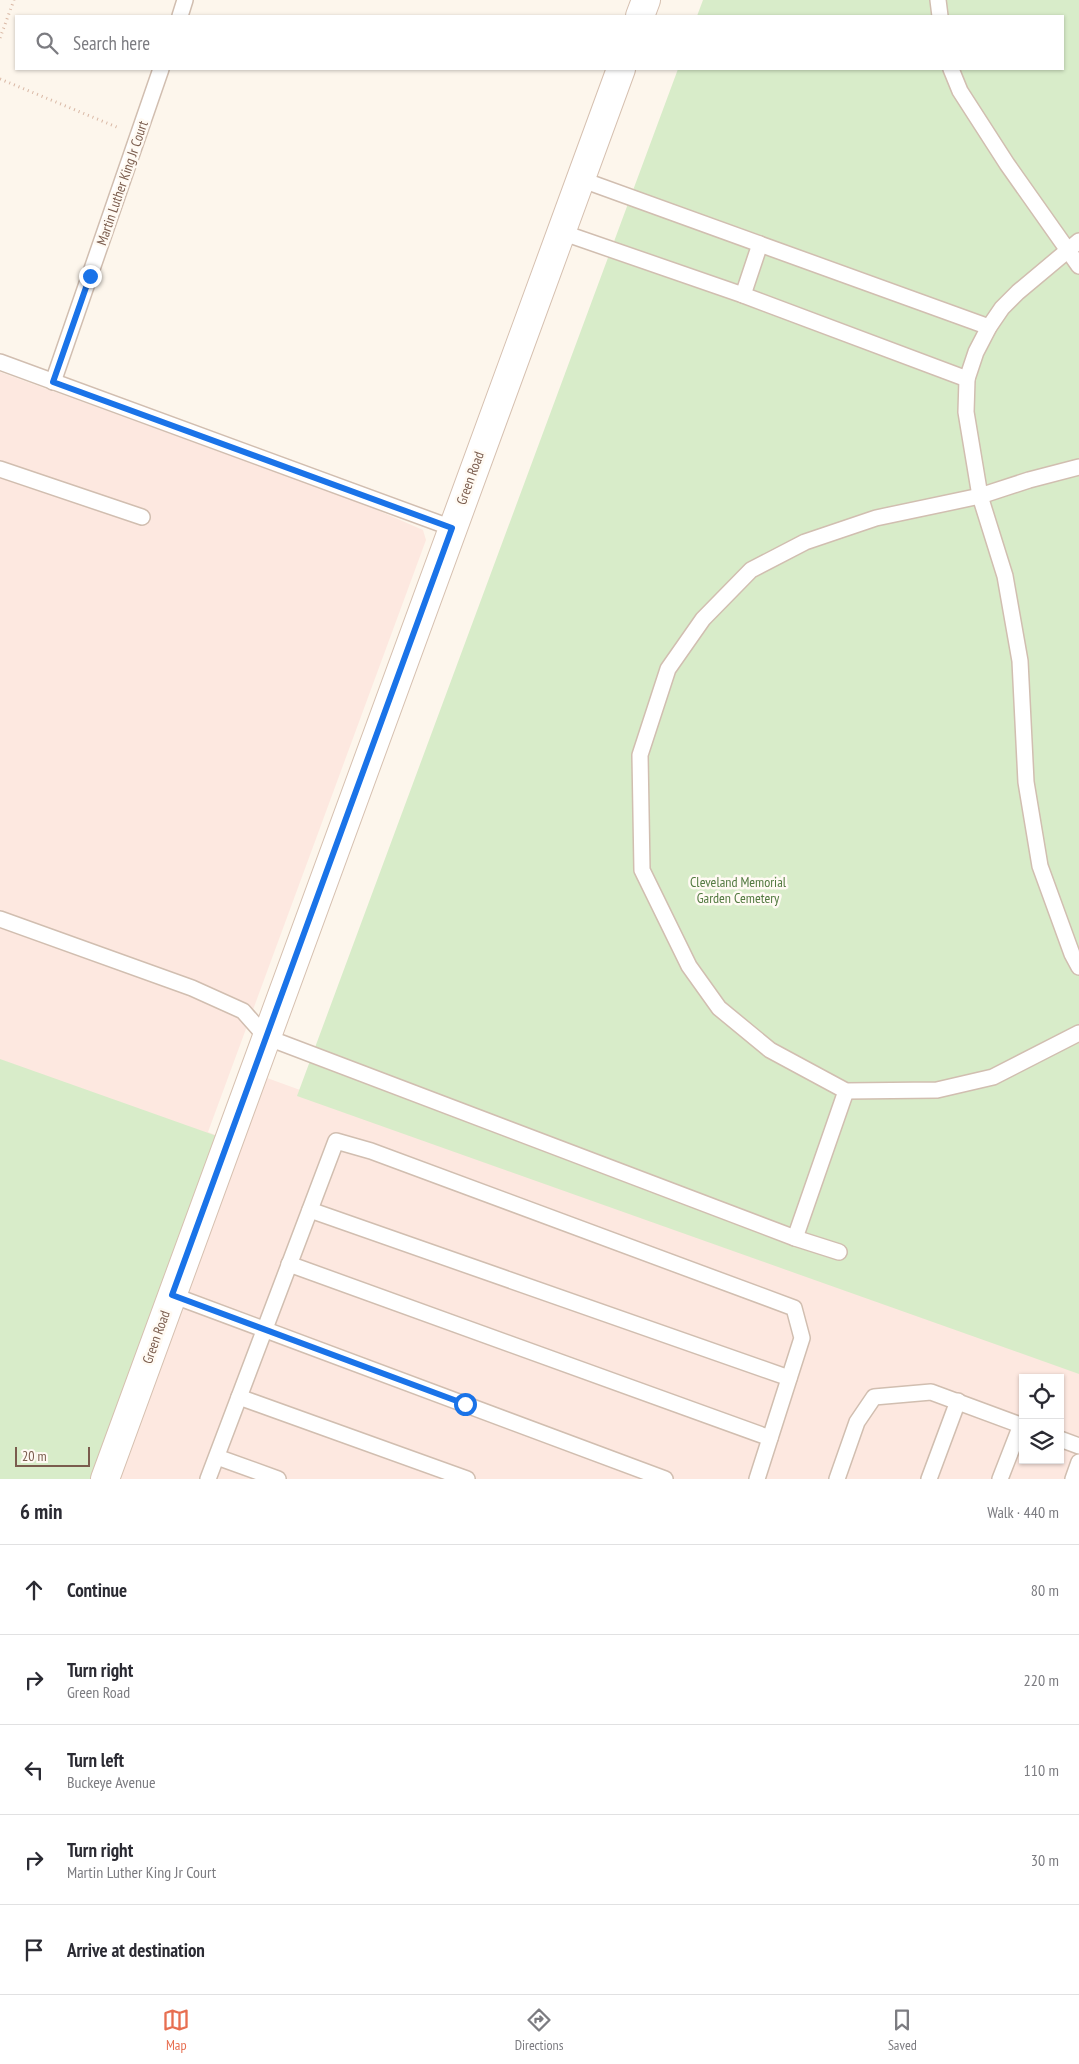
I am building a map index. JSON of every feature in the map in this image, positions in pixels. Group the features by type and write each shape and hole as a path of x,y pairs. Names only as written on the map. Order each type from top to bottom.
{"main road":[{"path":"640,15 646,0"},
{"name":"Green Road","path":"105,1479 621,70"}],"lane":[{"path":"180,15 185,0"},
{"path":"938,0 940,15"},
{"name":"Martin Luther King Jr Court","path":"53,382 161,70"},
{"path":"952,70 966,99 1073,246 1079,266"},
{"path":"580,179 989,327"},
{"path":"562,232 743,295 967,379"},
{"path":"743,295 760,244"},
{"path":"1073,246 1018,292 1002,308 989,327 976,352 967,379 966,412 980,496 1005,576 1020,661 1026,782 1040,866 1072,954 1079,967"},
{"path":"0,362 452,528"},
{"path":"1079,467 1029,480 980,496 876,518 805,542 751,570 703,619 668,669 640,755 642,870 689,966 719,1008 770,1050 846,1091 937,1090 993,1077 1079,1033"},
{"path":"0,469 142,517"},
{"path":"0,919 192,988 243,1011 266,1037 796,1238 839,1252"},
{"path":"796,1238 846,1091"},
{"path":"208,1479 336,1141 371,1151 794,1308 802,1338 757,1479"},
{"path":"310,1210 789,1378"},
{"path":"289,1264 770,1438"},
{"path":"172,1295 666,1479"},
{"path":"837,1479 857,1422 874,1396 931,1392 1019,1424"},
{"path":"239,1397 467,1479"},
{"path":"929,1479 958,1401"},
{"path":"1000,1479 1019,1432"},
{"path":"1064,1440 1079,1446"},
{"path":"216,1457 278,1479"},
{"path":"1073,1479 1079,1462"}],"path":[{"path":"0,38 14,0"},
{"path":"0,79 138,136"}],"shaded area":[{"path":"0,372 361,503 423,530 426,540 208,1132 228,1140 253,1073 1079,1373 1079,1479 0,1479"}],"green space":[{"name":"Cleveland Memorial Garden Cemetery","path":"703,0 1079,0 1079,1374 297,1096 678,70 1064,70 1064,15 697,15"},
{"path":"0,1059 228,1140 105,1479 0,1479"}],"route":[{"path":"90,276 53,382 452,528 172,1295 465,1404"}]}
